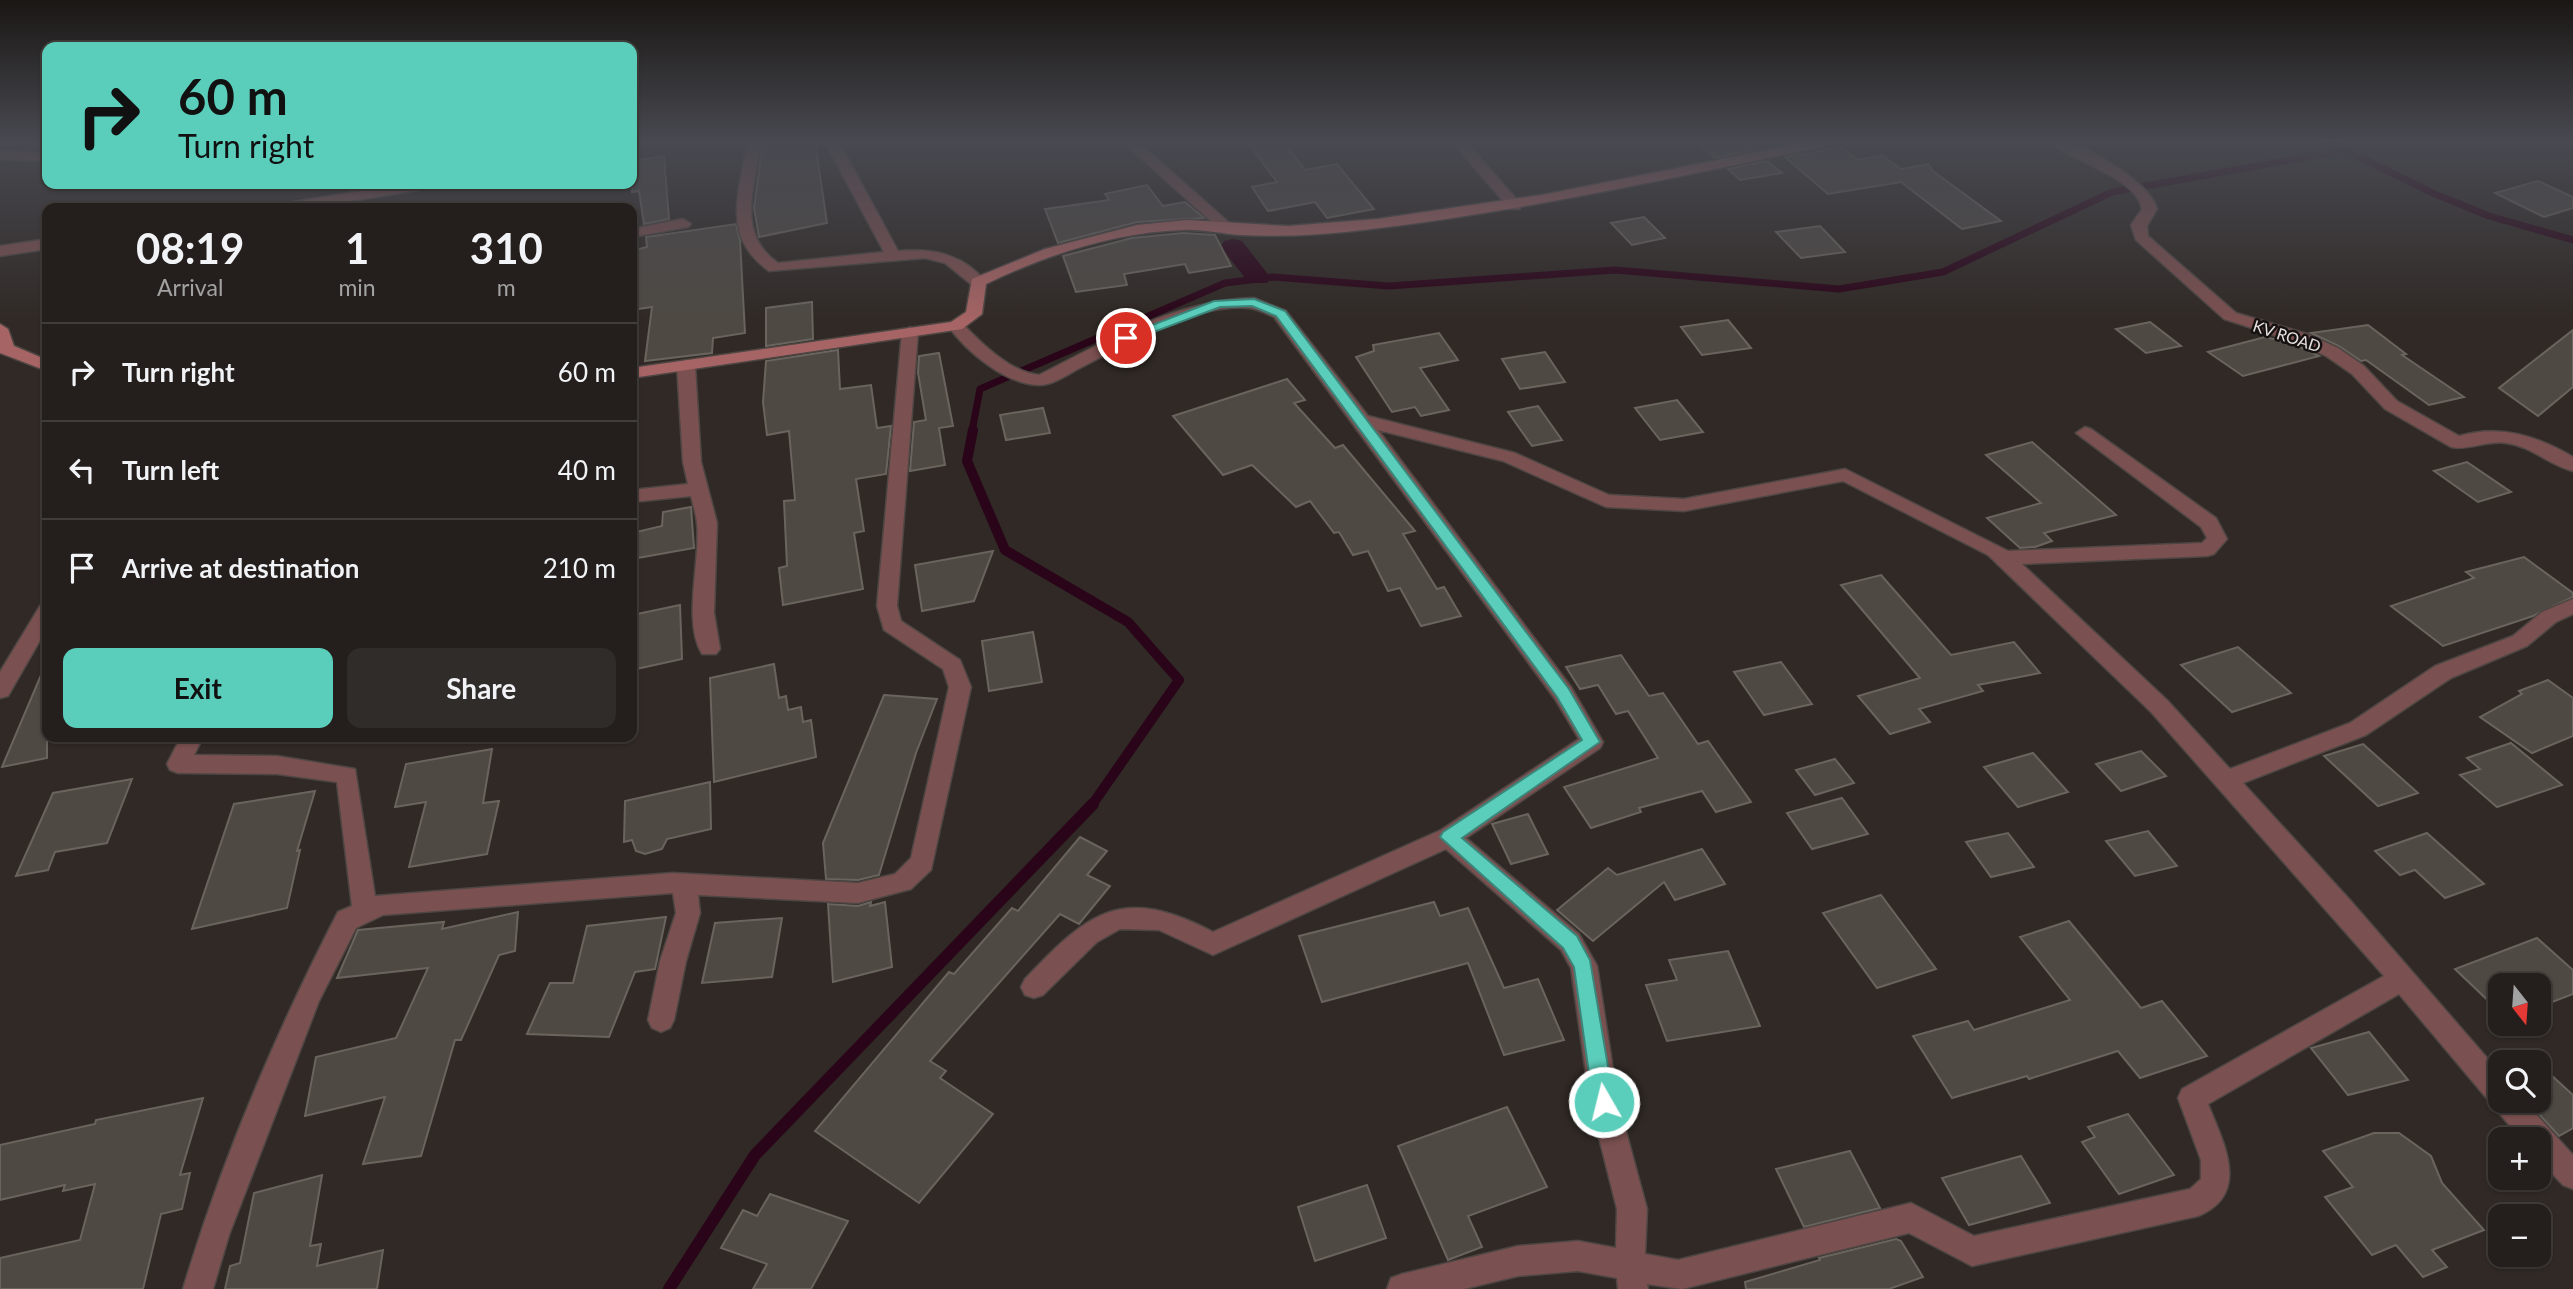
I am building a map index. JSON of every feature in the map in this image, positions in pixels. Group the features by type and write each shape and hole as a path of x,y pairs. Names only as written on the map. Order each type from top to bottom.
{"street":[{"path":"745,202 743,212 747,244 758,260 775,268 936,254 963,268 978,282"},
{"path":"864,202 894,257"},
{"path":"1197,202 1228,230"},
{"path":"1513,202 1516,206"},
{"path":"978,282 999,271 1114,236 1185,225 1228,230 1334,229 1535,202"},
{"name":"KV ROAD","path":"2149,202 2149,215 2139,225 2141,237 2230,316 2250,325 2301,338 2332,352 2358,370 2391,405 2456,443 2474,436 2524,439 2573,465"},
{"path":"637,232 683,224"},
{"path":"0,251 42,245"},
{"path":"637,372 956,326 975,314 978,282"},
{"path":"956,326 969,340 1003,366 1023,378 1042,380 1143,329 1219,304 1254,303 1280,314 1362,420 1563,693 1592,742 1449,837 1213,944 1158,919 1111,919 1076,943 1034,988"},
{"path":"0,329 6,349 42,364"},
{"path":"198,1289 214,1235 307,998 347,920 381,905 684,883 858,893 902,882 922,863 960,687 952,665 891,625 887,606 910,332"},
{"path":"686,365 692,462 707,523 704,613 709,649"},
{"path":"1362,420 1509,457 1606,501 1684,505 1845,475 1995,550 2159,706 2488,1080"},
{"path":"2003,558 2207,549 2217,539 2209,523 2085,433"},
{"path":"637,495 699,489"},
{"path":"2226,780 2358,729 2443,672 2520,641 2549,617 2573,606"},
{"path":"0,690 42,619"},
{"path":"189,742 178,764 277,765 347,775 365,910"},
{"path":"1449,837 1570,942 1584,966 1604,1102 1632,1209 1632,1278"},
{"path":"661,1020 673,961 688,913 684,883"},
{"path":"1402,1289 1518,1261 1578,1256 1632,1278 1678,1275 1911,1218 1972,1251 2198,1202 2215,1185 2215,1160 2192,1098 2402,979"},
{"path":"2516,1113 2529,1127"},
{"path":"2551,1152 2573,1175"}],"building":[{"path":"641,202 668,202 669,219 644,224"},
{"path":"755,202 824,202 827,223 759,237"},
{"path":"1094,202 1160,202 1163,206 1185,202 1204,218 1137,222 1058,243 1045,209"},
{"path":"1262,202 1314,202 1268,211"},
{"path":"1315,202 1368,202 1374,209 1327,218"},
{"path":"1927,202 1975,202 2001,221 1962,229"},
{"path":"2514,202 2573,202 2573,208 2544,217"},
{"path":"1644,217 1665,238 1632,245 1611,223"},
{"path":"736,224 740,240 745,333 713,338 712,353 645,361 652,307 638,309 637,250 647,247 646,237"},
{"path":"1820,226 1845,252 1801,258 1776,232"},
{"path":"1183,233 1215,235 1231,266 1189,273 1185,264 1124,274 1127,285 1076,292 1063,256 1132,238"},
{"path":"812,302 813,339 766,346 766,308"},
{"path":"1728,320 1751,348 1702,355 1681,327"},
{"path":"2150,322 2181,346 2146,353 2116,329"},
{"path":"2368,325 2406,354 2402,355 2464,397 2429,405 2366,360 2361,361 2339,346 2311,333"},
{"path":"2573,330 2573,387 2538,416 2499,388"},
{"path":"1439,333 1458,360 1420,368 1449,410 1421,416 1415,407 1392,412 1356,357 1374,351 1373,345"},
{"path":"2265,337 2294,344 2319,356 2243,376 2208,352"},
{"path":"838,350 840,389 871,385 877,428 891,426 886,474 856,479 864,531 854,533 863,589 783,605 779,568 787,566 784,501 795,500 789,431 767,435 763,402 766,361"},
{"path":"1545,352 1565,382 1520,389 1502,359"},
{"path":"939,353 953,426 939,428 945,465 910,471 914,422 926,420 918,373 919,356"},
{"path":"1287,379 1305,400 1294,403 1335,448 1343,445 1415,531 1403,534 1437,589 1444,587 1461,616 1421,626 1400,588 1388,591 1368,551 1353,555 1339,532 1334,533 1310,501 1296,507 1252,465 1223,475 1173,416"},
{"path":"1677,400 1703,432 1660,440 1635,408"},
{"path":"1538,406 1562,440 1532,446 1508,412"},
{"path":"1043,408 1050,433 1006,440 1000,415"},
{"path":"2032,442 2116,515 2044,533 2052,541 2035,547 2020,548 1987,518 2041,503 1986,455"},
{"path":"2467,462 2511,492 2478,502 2434,471"},
{"path":"691,507 694,548 637,558 637,532 662,526 663,512"},
{"path":"993,551 974,601 922,611 915,565"},
{"path":"2524,557 2573,593 2573,597 2533,616 2443,646 2391,606 2474,578 2466,572"},
{"path":"1881,575 1951,655 2014,642 2040,673 1978,685 1983,691 1919,709 1930,722 1890,734 1858,696 1920,678 1841,585"},
{"path":"680,605 682,659 637,669 637,614"},
{"path":"1033,632 1042,682 989,691 982,641"},
{"path":"2238,647 2291,693 2232,712 2181,665"},
{"path":"1621,655 1649,696 1663,693 1698,744 1708,741 1751,802 1716,812 1702,791 1639,808 1641,812 1591,828 1564,787 1658,758 1628,711 1616,714 1598,685 1580,689 1566,667"},
{"path":"1781,662 1812,704 1764,715 1734,672"},
{"path":"774,664 779,698 786,696 788,710 801,707 803,722 811,720 816,757 714,782 710,678"},
{"path":"42,673 42,742 47,742 47,758 2,767"},
{"path":"2548,680 2573,698 2573,736 2532,753 2480,717 2522,694 2519,691"},
{"path":"884,695 937,699 916,753 879,875 858,880 826,879 823,843"},
{"path":"2511,743 2562,785 2497,807 2460,775 2480,769 2467,758"},
{"path":"2363,744 2418,793 2378,806 2324,756"},
{"path":"492,749 483,803 499,801 487,854 409,867 426,802 395,807 406,764"},
{"path":"2141,751 2166,776 2121,791 2096,764"},
{"path":"2033,753 2068,792 2018,807 1984,767"},
{"path":"1835,759 1854,783 1815,795 1796,770"},
{"path":"132,779 107,843 55,852 48,870 16,876 53,793"},
{"path":"710,782 711,829 667,839 662,849 645,854 636,851 632,840 624,842 625,801"},
{"path":"315,791 297,851 300,850 287,908 192,929 234,804"},
{"path":"1842,798 1868,834 1812,849 1787,813"},
{"path":"1528,814 1548,854 1511,864 1492,824"},
{"path":"2148,831 2177,866 2135,876 2106,841"},
{"path":"2008,833 2034,867 1991,877 1966,842"},
{"path":"2427,833 2484,884 2445,898 2415,870 2400,875 2375,851"},
{"path":"1080,837 1107,851 1087,875 1110,886 1079,924 1060,914 930,1061 946,1071 940,1078 993,1114 919,1203 815,1131 949,972 954,974 1012,908 1018,911"},
{"path":"1702,849 1725,884 1675,900 1664,882 1593,941 1557,910 1608,868 1617,875"},
{"path":"1881,895 1936,969 1877,988 1823,913"},
{"path":"871,902 870,906 885,902 892,967 833,982 828,904 858,906"},
{"path":"1434,902 1440,916 1468,908 1504,988 1538,979 1564,1040 1504,1055 1468,963 1322,1002 1299,936"},
{"path":"518,912 515,951 499,955 461,1040 455,1040 421,1156 363,1164 385,1097 305,1116 316,1057 396,1038 428,968 337,978 358,930 444,922 442,929"},
{"path":"666,917 655,969 635,972 609,1037 527,1034 550,983 573,983 587,926"},
{"path":"782,918 772,977 702,983 715,923"},
{"path":"2069,921 2141,1008 2162,1001 2207,1056 2140,1078 2118,1051 2029,1079 2027,1076 1952,1098 1913,1036 1968,1021 1974,1030 2070,1000 2020,937"},
{"path":"2537,938 2573,970 2573,994 2552,1002 2552,973 2488,973 2488,1001 2455,969"},
{"path":"1728,951 1760,1026 1667,1041 1646,985 1677,980 1669,960"},
{"path":"2369,1032 2408,1080 2348,1095 2311,1048"},
{"path":"2551,1075 2573,1095 2573,1128 2559,1136 2538,1113 2551,1113"},
{"path":"203,1098 180,1175 190,1173 182,1209 161,1214 143,1289 0,1289 0,1258 80,1240 95,1184 63,1191 65,1185 0,1200 0,1145 95,1124 96,1120"},
{"path":"1507,1107 1547,1187 1468,1216 1482,1247 1448,1260 1398,1146"},
{"path":"2128,1114 2174,1175 2119,1194 2082,1142 2095,1137 2088,1127"},
{"path":"2374,1133 2399,1133 2431,1156 2442,1183 2484,1230 2432,1250 2447,1267 2423,1277 2396,1245 2372,1255 2325,1197 2353,1187 2323,1151"},
{"path":"1850,1151 1880,1208 1804,1227 1776,1169"},
{"path":"2021,1156 2050,1203 1969,1225 1942,1178"},
{"path":"322,1175 310,1246 321,1244 317,1266 383,1250 377,1289 225,1289 230,1266 240,1263 254,1193"},
{"path":"1367,1185 1386,1238 1315,1261 1298,1207"},
{"path":"770,1194 848,1221 811,1289 753,1289 767,1264 721,1248 743,1210 757,1216"},
{"path":"1896,1239 1901,1241 1923,1277 1889,1289 1746,1289 1745,1282 1820,1260 1819,1258"}],"waterway":[{"path":"972,431 980,389 1225,283 1273,277 1389,286 1615,270 1839,289 1943,272 2091,202"},
{"path":"2455,202 2489,216 2573,240"},
{"path":"1233,246 1258,278"},
{"path":"973,430 967,461 1005,550 1128,622 1179,680 1092,805"},
{"path":"669,1289 755,1155 1093,804"}],"route":[{"path":"1126,338 1143,329 1219,304 1254,303 1280,314 1362,420 1563,693 1592,742 1449,837 1570,942 1584,966 1604,1102"}]}
